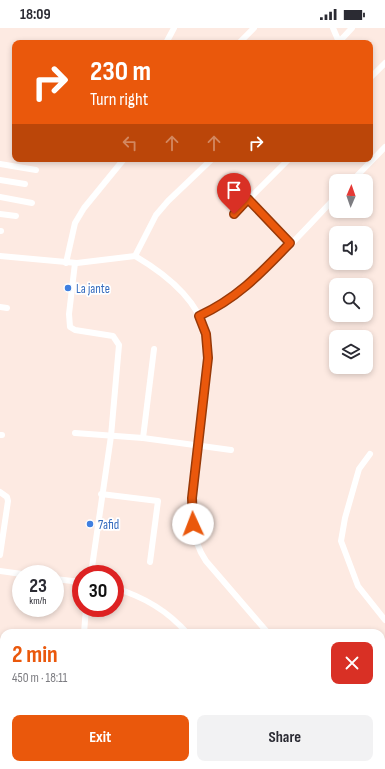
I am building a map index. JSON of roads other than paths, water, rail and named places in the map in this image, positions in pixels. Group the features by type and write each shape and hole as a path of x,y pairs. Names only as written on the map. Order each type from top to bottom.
{"street":[{"path":"168,40 174,28"},
{"path":"242,40 254,28"},
{"path":"332,28 338,40"},
{"path":"341,40 352,28"},
{"path":"373,75 385,63"},
{"path":"373,159 385,147"},
{"path":"66,263 75,222 84,208 122,162"},
{"path":"135,256 156,215 168,201 209,162"},
{"path":"234,214 284,162"},
{"path":"359,174 370,162"},
{"path":"0,164 36,170"},
{"path":"0,180 25,184"},
{"path":"0,197 32,203"},
{"path":"248,199 290,243"},
{"path":"199,316 236,295 250,284 329,204"},
{"path":"0,214 16,216"},
{"path":"0,256 66,263 135,256 157,270 176,286 199,316 206,334 208,358 192,498 193,532 206,561 264,629"},
{"path":"75,263 69,314 70,327 75,330 113,336 119,345 111,436 101,494 92,565"},
{"path":"0,307 7,308"},
{"path":"143,438 154,349"},
{"path":"75,433 143,438 231,450"},
{"path":"370,454 359,469 345,518 341,542 358,586 385,620"},
{"path":"0,492 7,497 8,501 0,555"},
{"path":"101,494 158,500 150,562"},
{"path":"0,571 12,573"},
{"path":"124,591 160,607 183,629"},
{"path":"84,629 85,617"}],"place":[{"name":"La jante","path":"68,288"},
{"name":"7afid","path":"90,524"}]}
